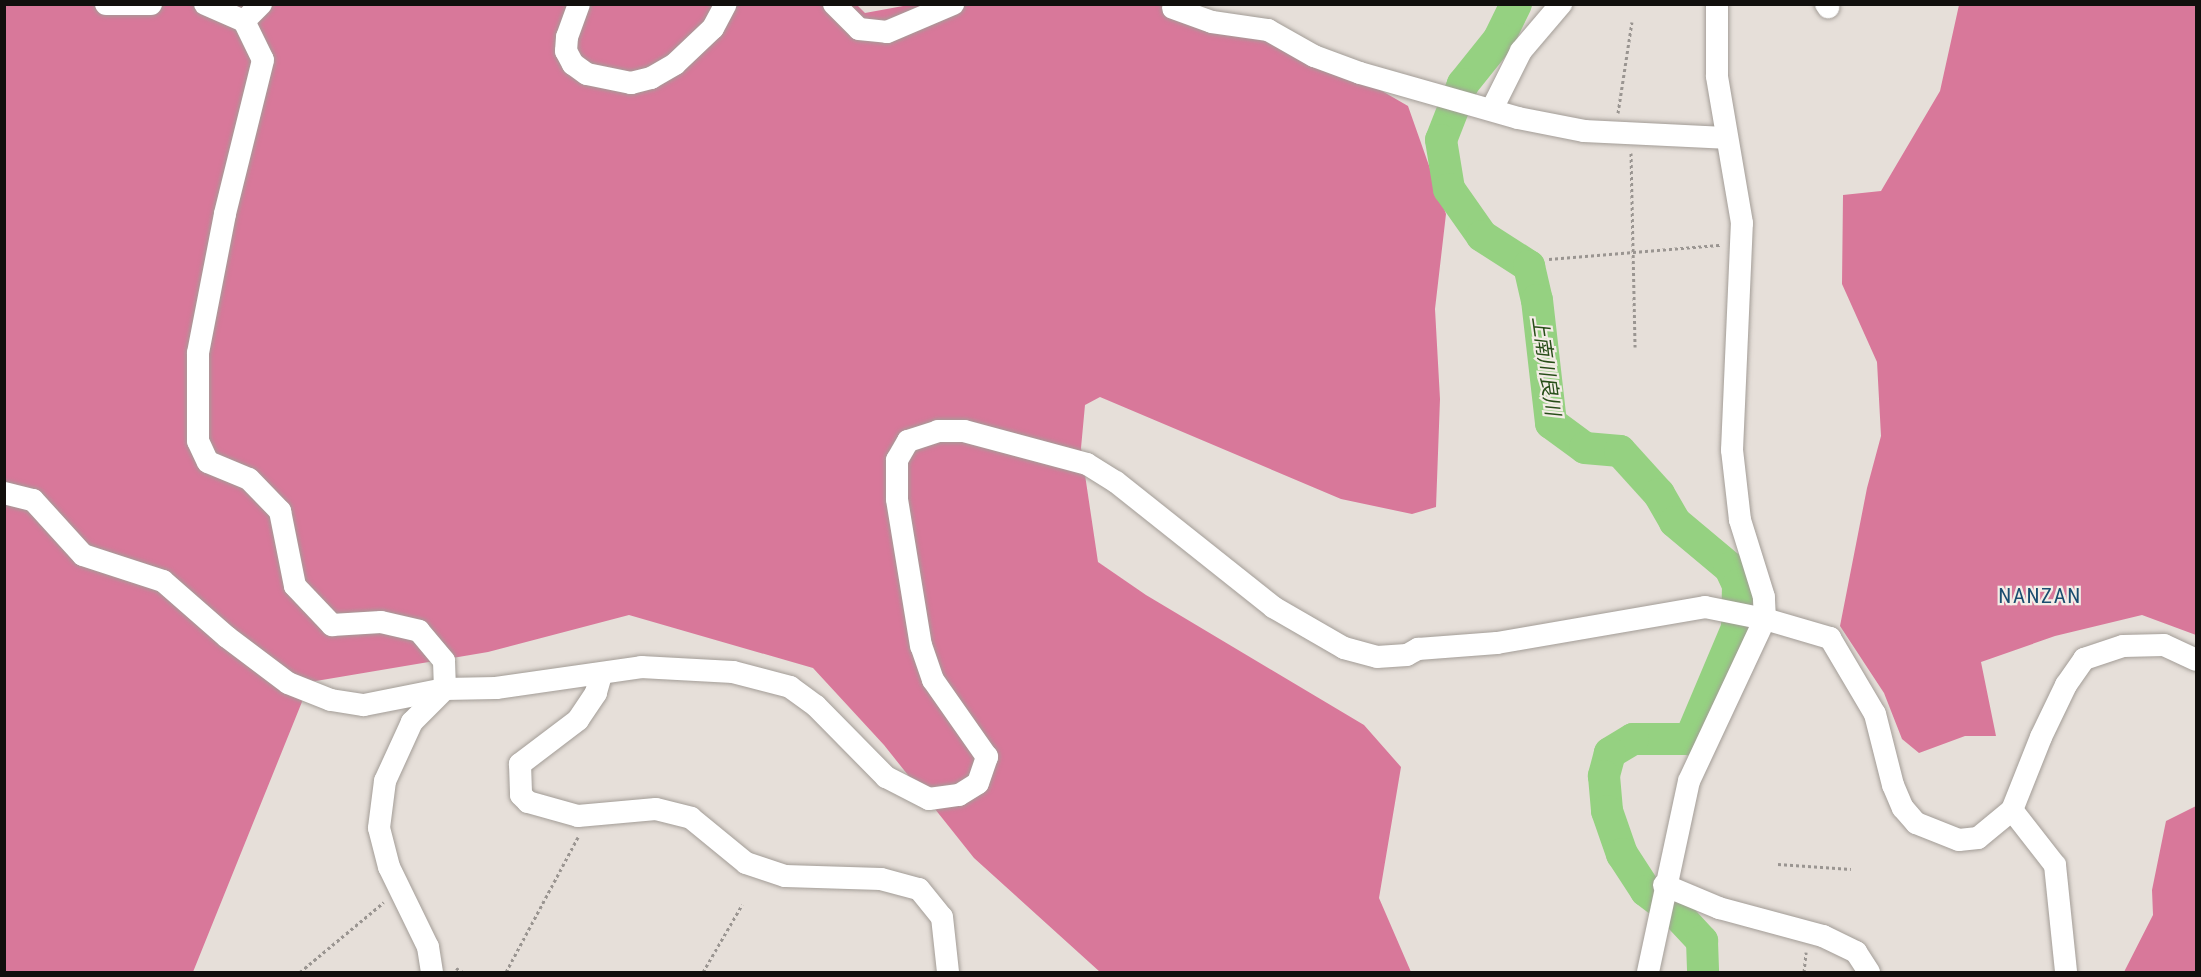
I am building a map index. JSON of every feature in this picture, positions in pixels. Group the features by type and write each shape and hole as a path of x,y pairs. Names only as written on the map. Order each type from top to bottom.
{"street":[{"path":"106,4 152,4"},
{"path":"205,4 244,21 260,47 263,72 225,214 198,353 198,441 208,462 249,479 280,510 295,586 332,625 381,622 419,631 444,661 445,689 412,722 385,781 379,828 388,867 428,947 432,972"},
{"path":"244,21 261,4"},
{"path":"579,4 567,37 566,51 573,64 587,74 631,83 651,78 675,64 713,28 726,4"},
{"path":"834,4 845,20 867,32 887,32 953,4"},
{"path":"1492,109 1521,51 1561,4"},
{"path":"1647,972 1664,885 1689,781 1764,597 1740,520 1732,450 1742,223 1725,138 1717,76 1717,4"},
{"path":"1173,8 1212,22 1268,30 1314,56 1360,73 1584,132 1725,138"},
{"path":"4,493 33,500 83,555 163,581 227,637 288,683 331,700 364,705 445,689 496,688 601,675 640,667 733,672 790,687 816,706 900,788 929,799 959,795 978,783 987,757 933,680 921,646 897,499 897,460 908,441 938,431 964,431 1087,464 1116,482 1273,607 1344,648 1377,657 1407,655 1418,649 1497,644 1705,607 1757,617 1830,638 1875,714 1893,785 1916,823 1945,837 1978,838 2012,810 2041,737 2066,684 2084,659 2123,646 2164,645 2196,660"},
{"path":"601,675 596,693 578,720 520,764 521,795 528,802 578,816 656,809 691,818 746,863 785,876 881,879 919,890 942,917 948,972"},
{"path":"2012,810 2055,865 2066,972"},
{"path":"1664,885 1719,908 1823,936 1856,952 1869,972"}],"path":[{"path":"1632,22 1623,133 1633,253 1635,347"},
{"path":"1549,259 1726,244"},
{"path":"506,972 578,837"},
{"path":"1778,864 1851,869"},
{"path":"300,972 386,901"},
{"path":"703,972 742,905"},
{"path":"1804,972 1807,941"},
{"path":"456,968 463,972"}],"shaded area":[{"path":"856,4 865,13 914,4 1190,5 1280,32 1408,106 1446,214 1435,309 1440,399 1436,507 1412,514 1341,499 1100,397 1085,405 1081,448 1098,562 1146,595 1364,725 1401,767 1379,898 1411,972 1100,972 974,858 884,745 813,668 629,615 488,652 310,682 193,972 5,972 5,5"},
{"path":"1959,5 2196,5 2196,635 2142,615 2055,636 1981,662 1996,736 1965,736 1919,753 1902,739 1884,693 1840,626 1867,488 1881,436 1877,362 1842,284 1843,195 1881,191 1940,91"},
{"path":"2196,806 2196,972 2124,972 2153,915 2152,890 2166,821"}],"waterway":[{"name":"上南川良川","path":"1516,4 1499,39 1463,84 1441,140 1449,189 1482,236 1529,266 1537,300 1551,423 1585,448 1620,451 1659,494 1675,522 1730,568 1738,585 1737,628 1690,739 1633,739 1610,753 1604,776 1607,811 1622,854 1646,891 1677,914 1702,941 1703,972"}],"district":[{"name":"NANZAN","path":"2040,596"}]}
